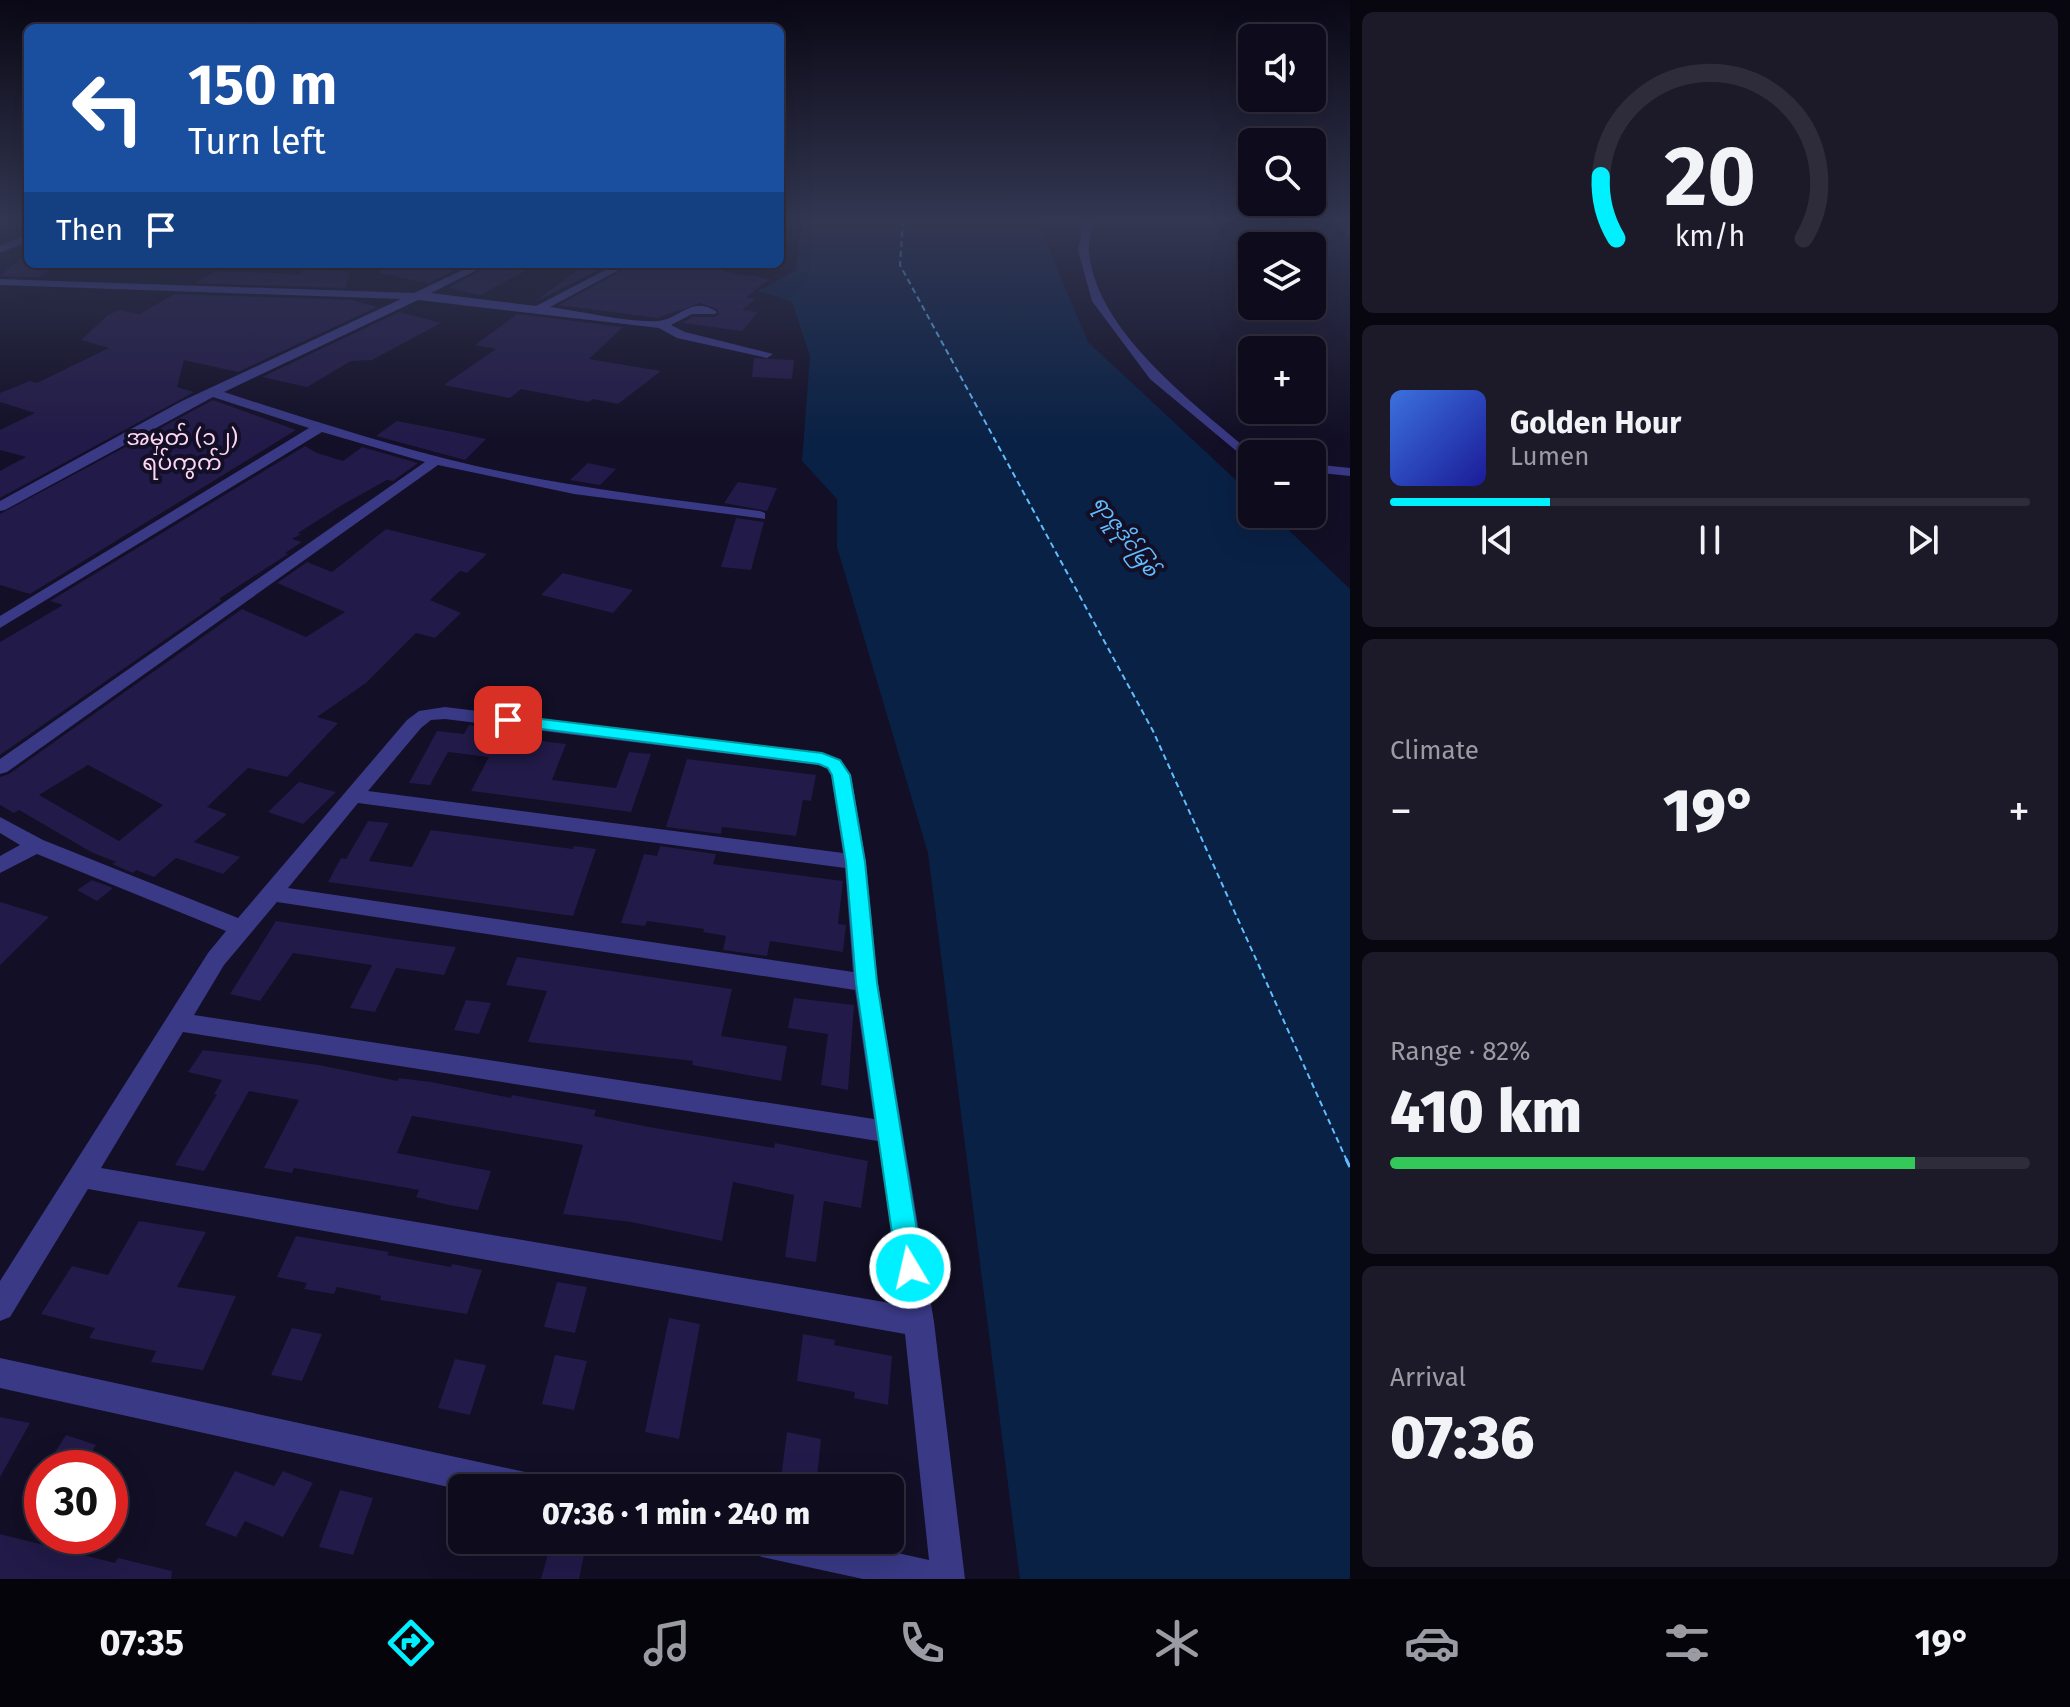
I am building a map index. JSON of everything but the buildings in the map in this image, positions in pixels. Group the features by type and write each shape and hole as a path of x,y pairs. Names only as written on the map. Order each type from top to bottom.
{"street":[{"path":"386,295 662,325 681,335 767,354"},
{"path":"0,507 212,392 417,295"},
{"path":"536,310 566,295"},
{"path":"1095,295 1154,376 1238,448"},
{"path":"662,325 690,310 711,312"},
{"path":"212,392 435,461 573,490 760,516"},
{"path":"0,623 320,427"},
{"path":"0,768 435,461"},
{"path":"1326,469 1350,472"},
{"path":"0,1307 216,959 414,724 426,715 445,713 822,759 834,764 841,775 855,862 866,983 919,1322 948,1579"},
{"path":"353,796 855,862"},
{"path":"0,824 36,845 240,928"},
{"path":"0,866 36,845"},
{"path":"269,893 866,983"},
{"path":"177,1022 889,1132"},
{"path":"81,1176 919,1322"},
{"path":"0,1373 461,1474"},
{"path":"826,1554 940,1579"}],"water":[{"name":"ရာဇူဒိုင်မြစ်","path":"769,295 1068,295 1088,342 1238,482 1238,528 1287,528 1350,589 1350,1579 1020,1579 928,853 837,547 837,499 802,461 810,356 792,302"}],"ferry route":[{"path":"916,295 1153,731 1347,1161"},
{"path":"1347,1161 1350,1167"}],"district":[{"name":"အမှတ် (၁၂) ရပ်ကွက်","path":"182,450"}],"route":[{"path":"508,720 822,759 834,764 841,775 855,862 866,983 910,1268"}]}
